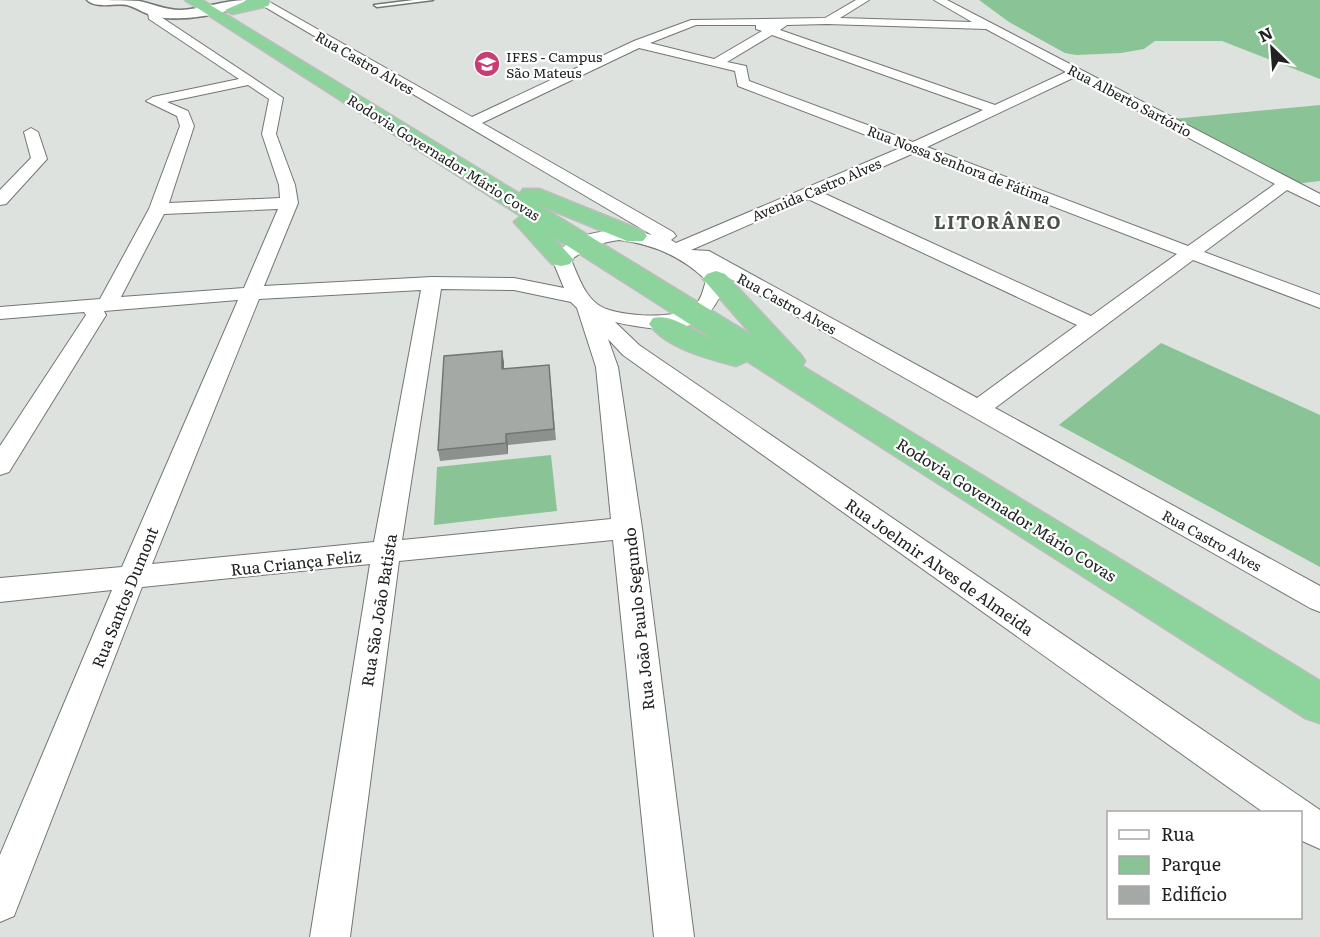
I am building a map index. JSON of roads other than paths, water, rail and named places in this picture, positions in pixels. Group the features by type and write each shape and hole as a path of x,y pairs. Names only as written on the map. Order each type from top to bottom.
{"highway":[{"path":"192,0 205,14"},
{"path":"181,14 205,14 235,9 260,1"},
{"name":"Rodovia Governador Mário Covas","path":"235,9 475,177 1320,704"},
{"path":"475,177 514,187 635,236"},
{"path":"475,177 561,263"},
{"path":"716,279 821,393"},
{"path":"656,323 684,338 821,393"}],"main road":[{"path":"94,0 153,4 159,13 181,14"},
{"path":"205,14 235,9"}],"street":[{"path":"827,21 864,0"},
{"name":"Rua Alberto Sartório","path":"939,0 1320,201"},
{"name":"Rua Castro Alves","path":"260,1 682,248 1320,600"},
{"path":"153,4 153,17 276,98 268,134 287,186 290,203 251,293"},
{"path":"172,30 174,21 205,14"},
{"path":"743,21 993,108"},
{"path":"716,63 788,21"},
{"path":"471,123 638,44 695,22 827,21 988,26"},
{"name":"Rua Nossa Senhora de Fátima","path":"638,44 741,69 743,83 1320,302"},
{"name":"Avenida Castro Alves","path":"682,248 915,147 993,108 1076,72"},
{"path":"0,466 96,315 99,304 158,209 187,126 183,114 153,101 249,81"},
{"path":"0,200 39,159 31,132"},
{"path":"977,409 1286,183"},
{"path":"807,192 1091,324"},
{"path":"158,209 290,203"},
{"path":"0,313 251,293 432,283 514,284 545,278 580,242 635,236 682,248 716,279 715,292 703,308 695,314 683,321 656,323 514,284"},
{"path":"561,263 586,304"},
{"name":"Rua São João Batista","path":"330,937 386,553 432,283"},
{"name":"Rua Santos Dumont","path":"0,902 251,293"},
{"name":"Rua João Paulo Segundo","path":"586,304 619,358 628,528 674,937"},
{"name":"Rua Joelmir Alves de Almeida","path":"586,304 619,358 1290,811"},
{"path":"619,358 656,323"},
{"name":"Rua Criança Feliz","path":"0,590 628,528"},
{"path":"1302,819 1320,831"}],"lane":[{"path":"377,5 430,0"}],"place":[{"name":"IFES - Campus São Mateus","path":"487,64"}],"district":[{"name":"LITORÂNEO","path":"998,221"}]}
